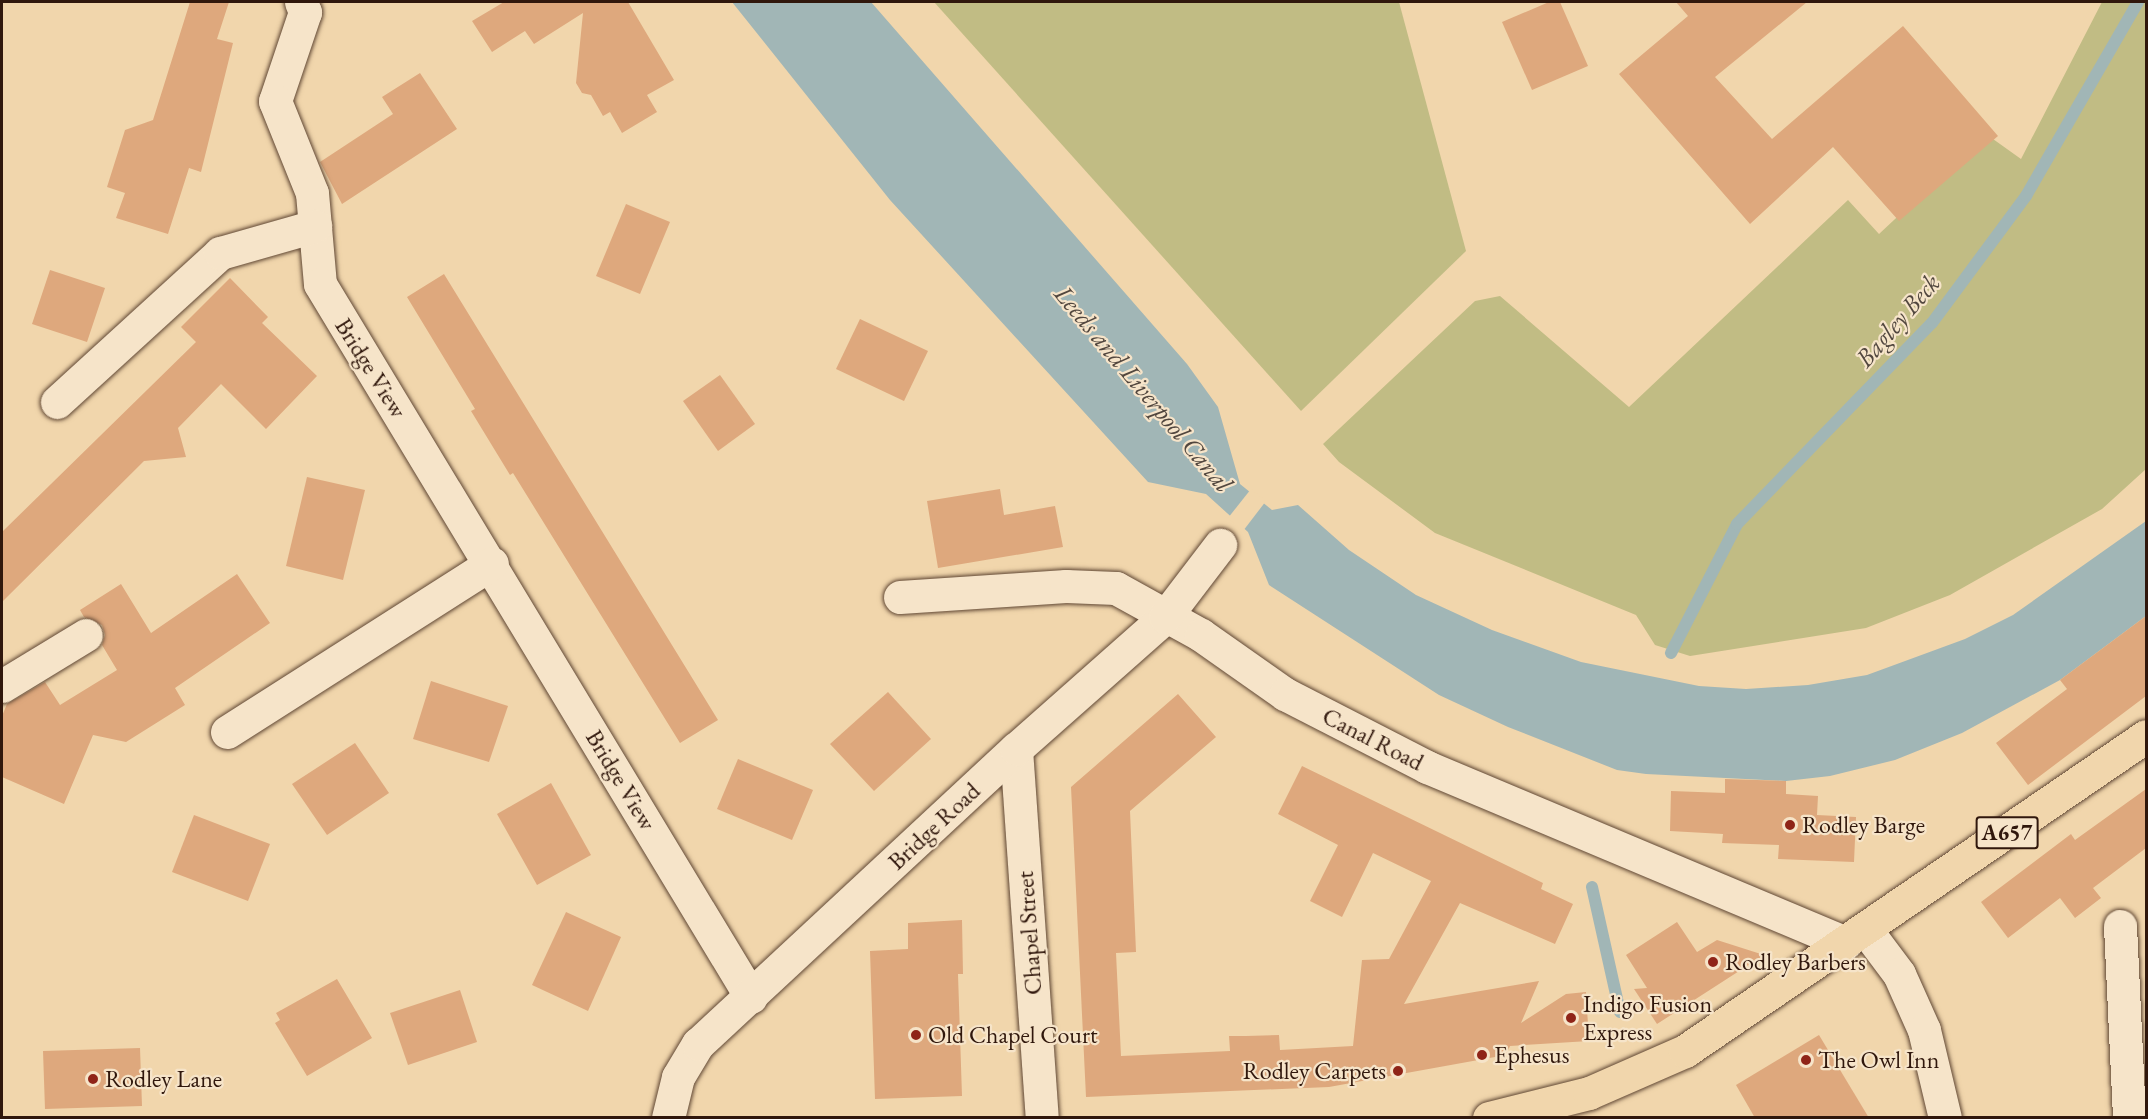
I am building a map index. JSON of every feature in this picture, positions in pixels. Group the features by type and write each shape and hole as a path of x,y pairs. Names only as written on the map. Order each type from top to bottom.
{"main road":[{"name":"A657","path":"1489,1118 1589,1093 1685,1052 1856,937 2146,736"}],"street":[{"name":"Bridge View","path":"301,2 305,12 275,101 312,193 320,284 492,563 751,997"},
{"path":"57,402 220,253 315,226"},
{"name":"Bridge Road","path":"668,1118 678,1077 698,1044 1017,749 1165,617 1220,545"},
{"path":"227,732 492,563"},
{"name":"Canal Road","path":"900,597 1066,586 1116,588 1201,635 1285,694 1426,766 1683,874 1856,937"},
{"path":"2,687 86,634"},
{"name":"Chapel Street","path":"1017,749 1042,1118"},
{"path":"2120,926 2129,1118"},
{"path":"1856,937 1899,974 1924,1030 1945,1118"}],"shaded area":[{"path":"934,2 1399,2 1466,251 1301,411"},
{"path":"2102,2 2146,2 2146,469 2102,509 1950,595 1866,628 1690,656 1655,645 1636,615 1435,533 1339,462 1323,444 1475,301 1500,296 1629,407 1848,200 1879,234 1986,134 2021,159"}],"water":[{"name":"Leeds and Liverpool Canal","path":"732,2 871,2 1187,364 1218,407 1240,484 1272,510 1298,505 1349,550 1416,595 1492,630 1581,662 1699,686 1746,689 1808,685 1867,675 1965,639 2013,615 2146,521 2146,616 2060,680 1962,733 1895,760 1830,776 1786,781 1646,774 1617,770 1508,727 1439,695 1269,585 1248,532 1206,494 1148,482 890,200"}],"pier":[{"path":"1251,489 1266,501 1243,531 1228,518"}],"building":[{"path":"190,2 229,2 217,39 233,43 201,172 189,168 168,234 116,218 125,193 107,187 125,130 153,120"},
{"path":"504,2 628,2 674,80 647,95 657,112 622,133 610,112 603,116 591,95 582,93 576,83 583,13 534,44 525,31 492,52 472,21"},
{"path":"1549,2 1560,2 1588,66 1532,90 1502,22"},
{"path":"1676,2 1807,2 1715,77 1772,139 1903,26 1998,136 1899,221 1833,147 1750,224 1619,74 1688,16"},
{"path":"420,73 457,129 342,204 320,162 393,114 382,97"},
{"path":"626,204 670,222 640,294 596,276"},
{"path":"50,270 105,288 87,342 32,324"},
{"path":"444,274 718,720 680,743 513,473 510,475 471,411 475,409 407,297"},
{"path":"230,278 268,317 262,323 317,376 266,429 221,384 178,428 186,457 144,461 2,602 2,532 196,342 181,327"},
{"path":"860,319 928,351 904,401 836,369"},
{"path":"720,375 755,424 718,451 683,401"},
{"path":"307,477 365,490 343,580 286,566"},
{"path":"1000,489 1004,515 1055,506 1063,547 938,568 927,501"},
{"path":"237,574 270,623 175,688 185,705 126,742 93,735 64,804 2,777 2,716 7,704 45,682 60,705 117,670 102,645 105,635 102,625 84,617 80,610 121,584 151,633"},
{"path":"2146,616 2146,696 2028,785 1996,743 2067,689 2060,680"},
{"path":"431,681 508,706 489,762 413,739"},
{"path":"888,692 931,739 874,791 830,744"},
{"path":"1178,694 1216,737 1130,811 1136,952 1116,953 1121,1056 1230,1051 1229,1036 1279,1035 1280,1050 1353,1046 1362,960 1389,959 1431,881 1373,853 1342,917 1310,901 1338,845 1278,814 1302,766 1543,883 1541,889 1573,904 1555,944 1460,903 1404,1004 1539,981 1521,1023 1566,994 1586,992 1589,1041 1510,1046 1506,1055 1329,1087 1086,1097 1071,787"},
{"path":"355,743 389,793 327,835 292,784"},
{"path":"738,759 813,790 792,840 717,809"},
{"name":"Rodley Barge","path":"1725,779 1786,781 1786,794 1818,796 1817,815 1856,817 1854,862 1778,859 1779,845 1722,843 1723,834 1670,831 1671,791 1725,793"},
{"path":"551,783 591,855 537,885 497,814"},
{"path":"2146,789 2146,848 2093,888 2101,898 2075,918 2060,898 2008,938 1981,902 2071,834 2075,840"},
{"path":"194,815 270,844 248,901 172,872"},
{"path":"566,912 621,937 588,1011 532,985"},
{"name":"Old Chapel Court","path":"962,920 963,974 958,974 962,1096 875,1099 870,951 908,949 908,923"},
{"path":"1677,922 1697,952 1717,940 1764,955 1657,1024 1634,989 1647,988 1626,955"},
{"path":"337,979 372,1038 307,1076 275,1023 280,1020 276,1013"},
{"path":"460,990 477,1042 408,1065 390,1013"},
{"name":"The Owl Inn","path":"1819,1035 1869,1118 1755,1118 1736,1085"},
{"name":"Rodley Lane","path":"140,1048 142,1106 45,1109 43,1051"}],"waterway":[{"name":"Bagley Beck","path":"1671,653 1737,524 1932,323 2026,196 2138,2"},
{"name":"Bagley Beck","path":"1592,887 1620,1012"}],"place":[{"name":"Rodley Barge","path":"1790,825"},
{"name":"Rodley Barbers","path":"1713,962"},
{"name":"Indigo Fusion Express","path":"1571,1018"},
{"name":"Old Chapel Court","path":"916,1035"},
{"name":"Ephesus","path":"1482,1055"},
{"name":"The Owl Inn","path":"1806,1060"},
{"name":"Rodley Carpets","path":"1398,1071"},
{"name":"Rodley Lane","path":"93,1079"}]}
